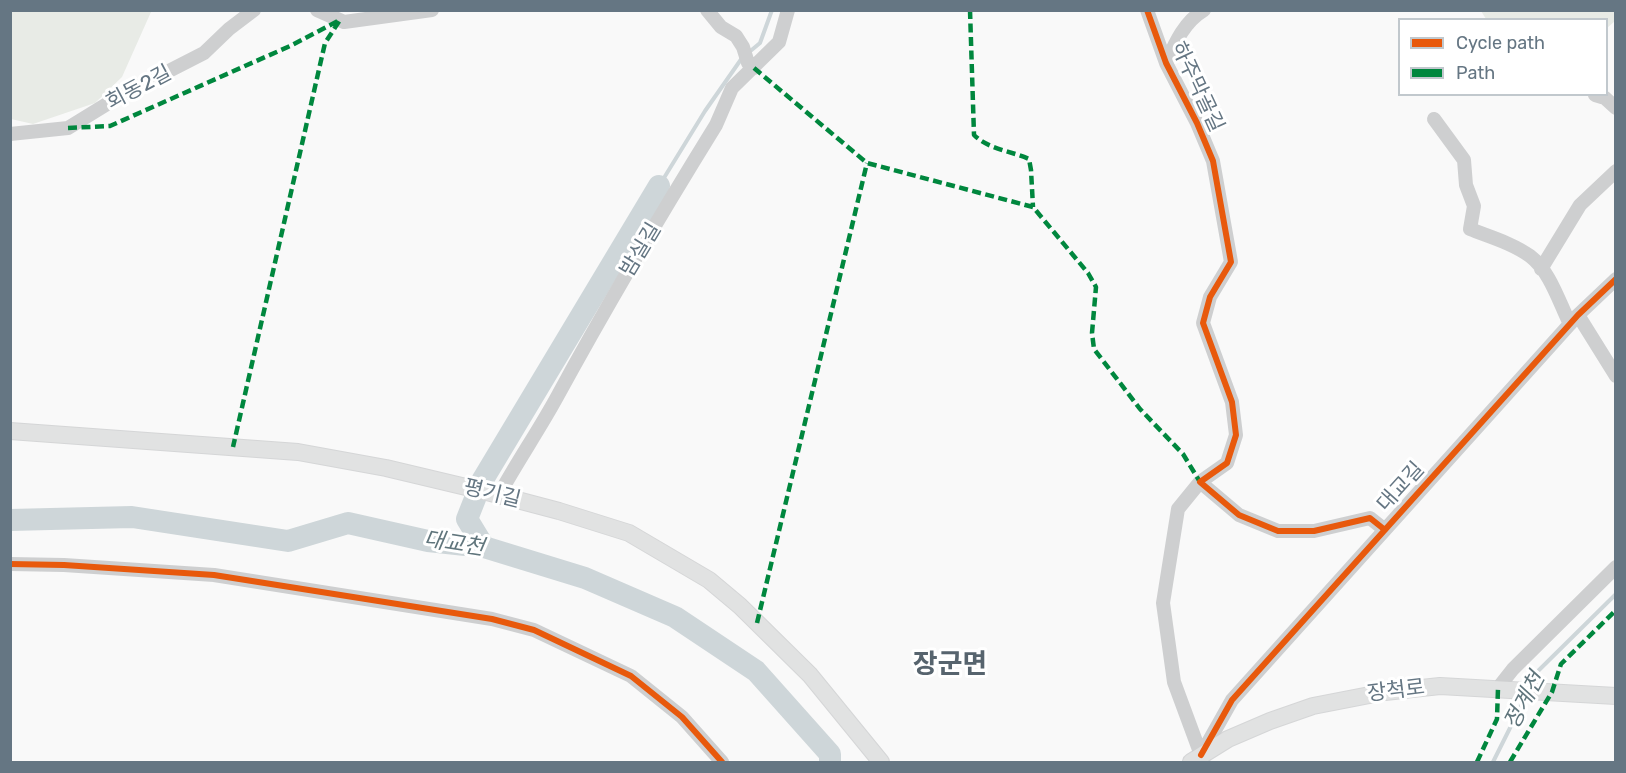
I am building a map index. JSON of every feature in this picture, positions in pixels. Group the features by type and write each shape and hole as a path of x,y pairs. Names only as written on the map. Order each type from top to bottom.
{"main road":[{"name":"평기길","path":"10,431 298,452 386,468 486,492 629,533 708,580 740,606 810,675 881,762"},
{"name":"장척로","path":"1196,759 1239,734 1313,705 1385,692 1440,686 1616,696"}],"street":[{"name":"회동2길","path":"10,134 68,128 120,96 204,53 229,29 254,10"},
{"path":"317,10 344,22 432,10"},
{"path":"707,10 721,27 736,36 751,65"},
{"name":"밤실길","path":"486,492 520,457 716,125 732,88 751,65 779,42 788,10"},
{"name":"하주막골길","path":"1147,10 1166,63 1213,160 1232,262 1210,297 1203,323 1232,402 1236,435 1227,464 1200,482 1178,509 1163,603 1174,682 1196,759"},
{"path":"1166,63 1177,39 1192,17 1204,10"},
{"path":"1598,96 1605,98 1616,108"},
{"path":"1434,119 1464,160 1466,185 1474,206 1470,230 1511,245 1531,257 1547,275 1574,320 1616,376"},
{"path":"1541,269 1580,205 1616,171"},
{"name":"대교길","path":"1196,759 1232,700 1574,320 1616,279"},
{"path":"1200,482 1239,515 1278,531 1314,531 1370,518 1385,530"},
{"path":"10,564 64,565 214,575 492,619 534,630 631,676 682,717 722,762"},
{"path":"1505,689 1513,669 1616,567"}],"shaded area":[{"path":"149,10 151,12 122,77 95,103 33,124 11,119 11,11"},
{"path":"1481,11 1615,11 1615,21 1608,27 1608,18 1485,18"}],"waterway":[{"path":"748,53 760,43 772,10"},
{"path":"659,186 705,111 742,58"},
{"path":"484,547 467,519 482,481 659,186"},
{"name":"대교천","path":"10,520 132,517 288,541 348,523 428,541 484,547 585,578 675,617 756,671 830,754 830,762"},
{"name":"정계천","path":"1530,688 1537,672 1616,594"},
{"name":"정계천","path":"1493,762 1527,694"}],"marked path":[{"path":"970,10 974,135 993,147 1029,159 1033,207"},
{"path":"68,128 110,126 290,46 340,20 325,43 233,447"},
{"path":"754,68 867,163 1033,207 1088,273 1096,287 1092,333 1094,349 1140,409 1183,454 1200,482"},
{"path":"757,623 867,163"},
{"path":"1510,762 1552,692 1561,664 1616,610"},
{"path":"1477,762 1497,719 1498,688"}],"cycle path":[{"path":"1147,10 1166,63 1197,123 1213,161 1231,262 1210,297 1203,323 1232,402 1236,435 1227,463 1200,482 1239,515 1278,531 1314,531 1370,518 1385,530"},
{"path":"1201,755 1232,700 1578,315 1616,279"},
{"path":"10,564 64,565 214,575 492,619 534,630 631,676 682,717 722,762"}],"district":[{"name":"장군면","path":"950,665"}]}
